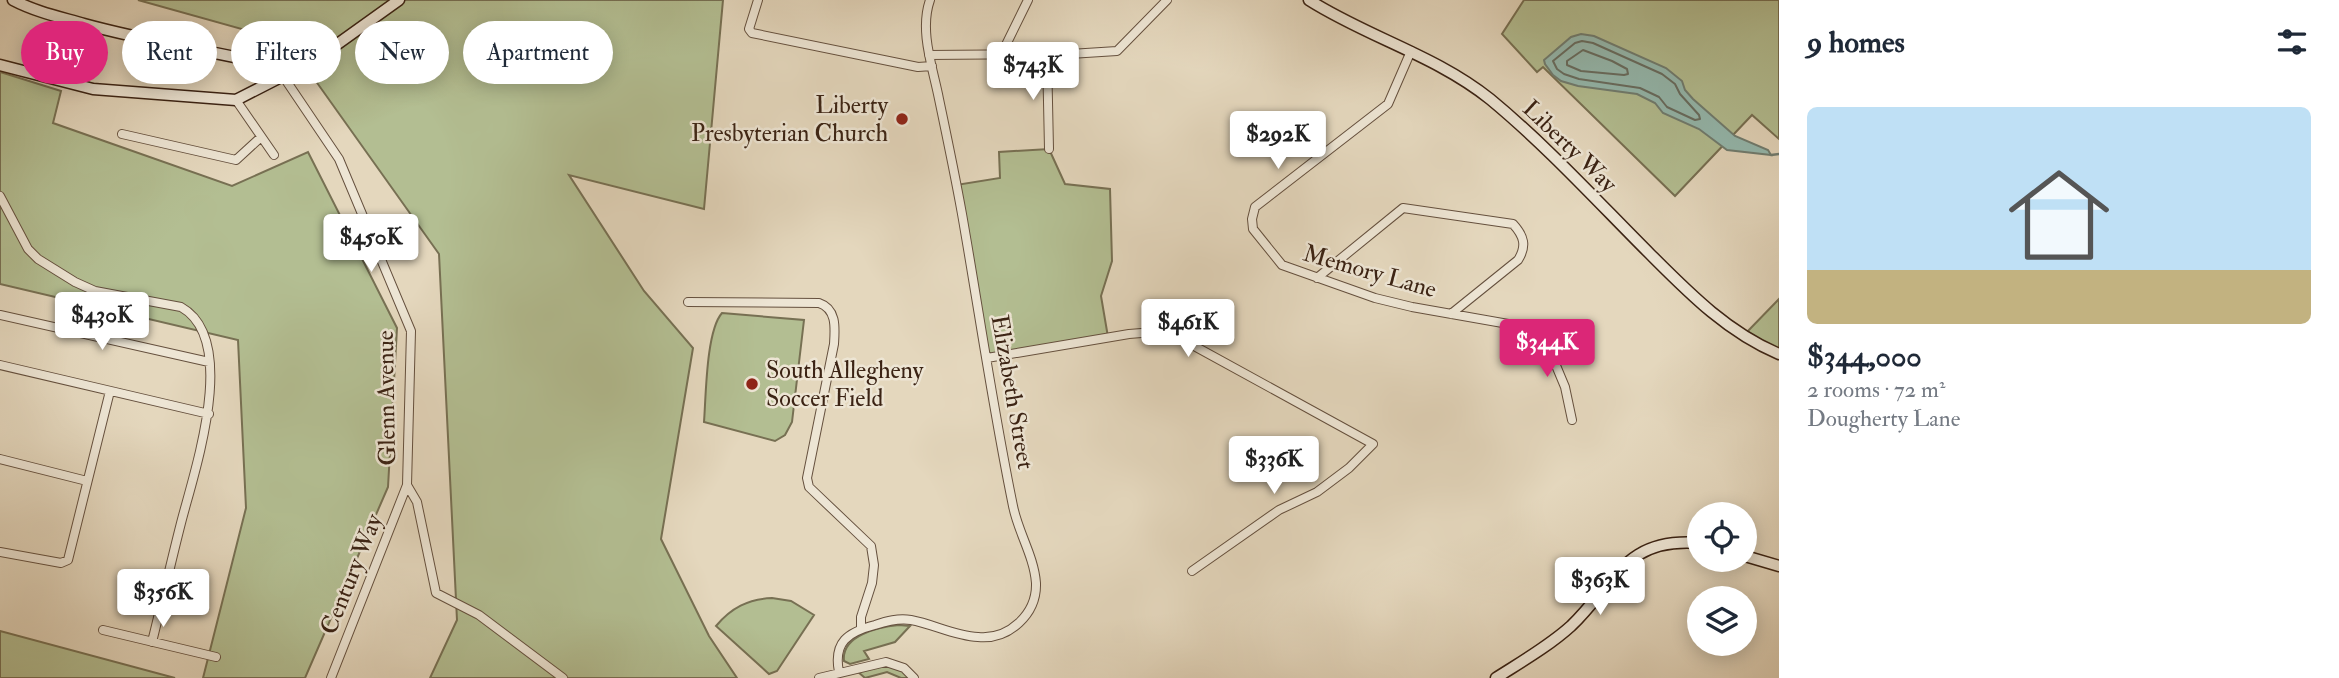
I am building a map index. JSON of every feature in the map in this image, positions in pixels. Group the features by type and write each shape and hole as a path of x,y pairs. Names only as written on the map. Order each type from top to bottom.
{"street":[{"path":"13,0 30,9 121,34 231,55"},
{"path":"341,42 399,0"},
{"path":"758,0 749,29 751,33 918,67 932,66"},
{"name":"Elizabeth Street","path":"861,628 896,619 910,620 969,636 989,637 1015,627 1029,612 1036,583 1014,510 962,211 929,55 926,17 930,0"},
{"path":"1000,55 1028,0"},
{"name":"Liberty Way","path":"1309,0 1444,67 1489,98 1699,301 1740,334 1779,354"},
{"path":"929,55 1047,55 1117,51 1163,1"},
{"name":"Memory Lane","path":"1411,51 1388,104 1255,207 1253,229 1276,260 1293,270 1388,301 1542,332 1565,387 1572,420"},
{"path":"1047,55 1049,149"},
{"path":"0,65 93,89 236,100 267,84"},
{"name":"Glenn Avenue","path":"288,84 340,159 411,331 407,485 417,502 436,593 479,615 562,678"},
{"path":"236,100 274,155"},
{"path":"122,134 236,160 261,137"},
{"path":"0,196 28,248 38,259 95,291 181,307 190,312 204,336 209,362 209,414 152,642"},
{"path":"1317,278 1403,208 1513,224 1524,241 1524,248 1518,260 1451,314"},
{"path":"688,302 819,303 831,312 835,327 834,344 807,478 809,487 871,546 874,565 872,583 861,617 861,628 844,640 838,651 839,672"},
{"path":"0,315 209,362"},
{"path":"987,358 1154,332 1176,337 1373,444 1349,468 1317,492 1279,510 1192,571"},
{"path":"0,365 209,414"},
{"path":"0,552 61,564 66,562 110,391"},
{"path":"0,459 87,481"},
{"name":"Century Way","path":"331,678 407,485"},
{"path":"1496,678 1546,646 1571,626 1608,580 1631,559 1663,545 1687,542"},
{"path":"1757,560 1779,566"},
{"path":"103,630 216,657"},
{"path":"819,678 886,662 904,668 914,678"}],"green space":[{"path":"138,0 723,0 704,209 569,175 644,291 693,348 661,539 709,636 737,678 430,678 457,620 439,254 318,84 341,84 341,21 231,21 231,26"},
{"path":"1524,0 1779,0 1779,139 1752,115 1675,196 1543,67 1537,72 1502,34"},
{"path":"0,72 21,79 21,84 39,84 61,91 53,123 232,186 308,152 397,328 388,487 305,678 203,678 246,508 238,340 0,284"},
{"path":"1049,149 1065,184 1110,189 1112,261 1101,296 1108,337 987,358 956,185 1000,178 999,152"},
{"path":"1779,299 1779,351 1745,334"},
{"name":"South Allegheny Soccer Field","path":"722,313 804,320 792,422 785,435 775,441 704,422 710,349"},
{"path":"772,598 791,601 814,615 777,671 769,674 716,626 741,606 755,600"},
{"path":"899,625 910,626 895,642 864,651 869,659 850,664 844,661 845,652 855,639 872,630"},
{"path":"0,631 175,678 0,678"},
{"path":"886,665 901,670 909,678 901,678 887,672 865,678 857,671"}],"water":[{"path":"1581,34 1594,36 1666,68 1682,81 1685,90 1693,99 1735,136 1768,150 1771,155 1727,150 1699,129 1663,113 1655,103 1637,94 1561,81 1553,75 1544,60 1571,37"}],"waterway":[{"path":"1771,155 1779,154"}],"place":[{"name":"Liberty Presbyterian Church","path":"902,119"},
{"name":"South Allegheny Soccer Field","path":"752,384"}]}
